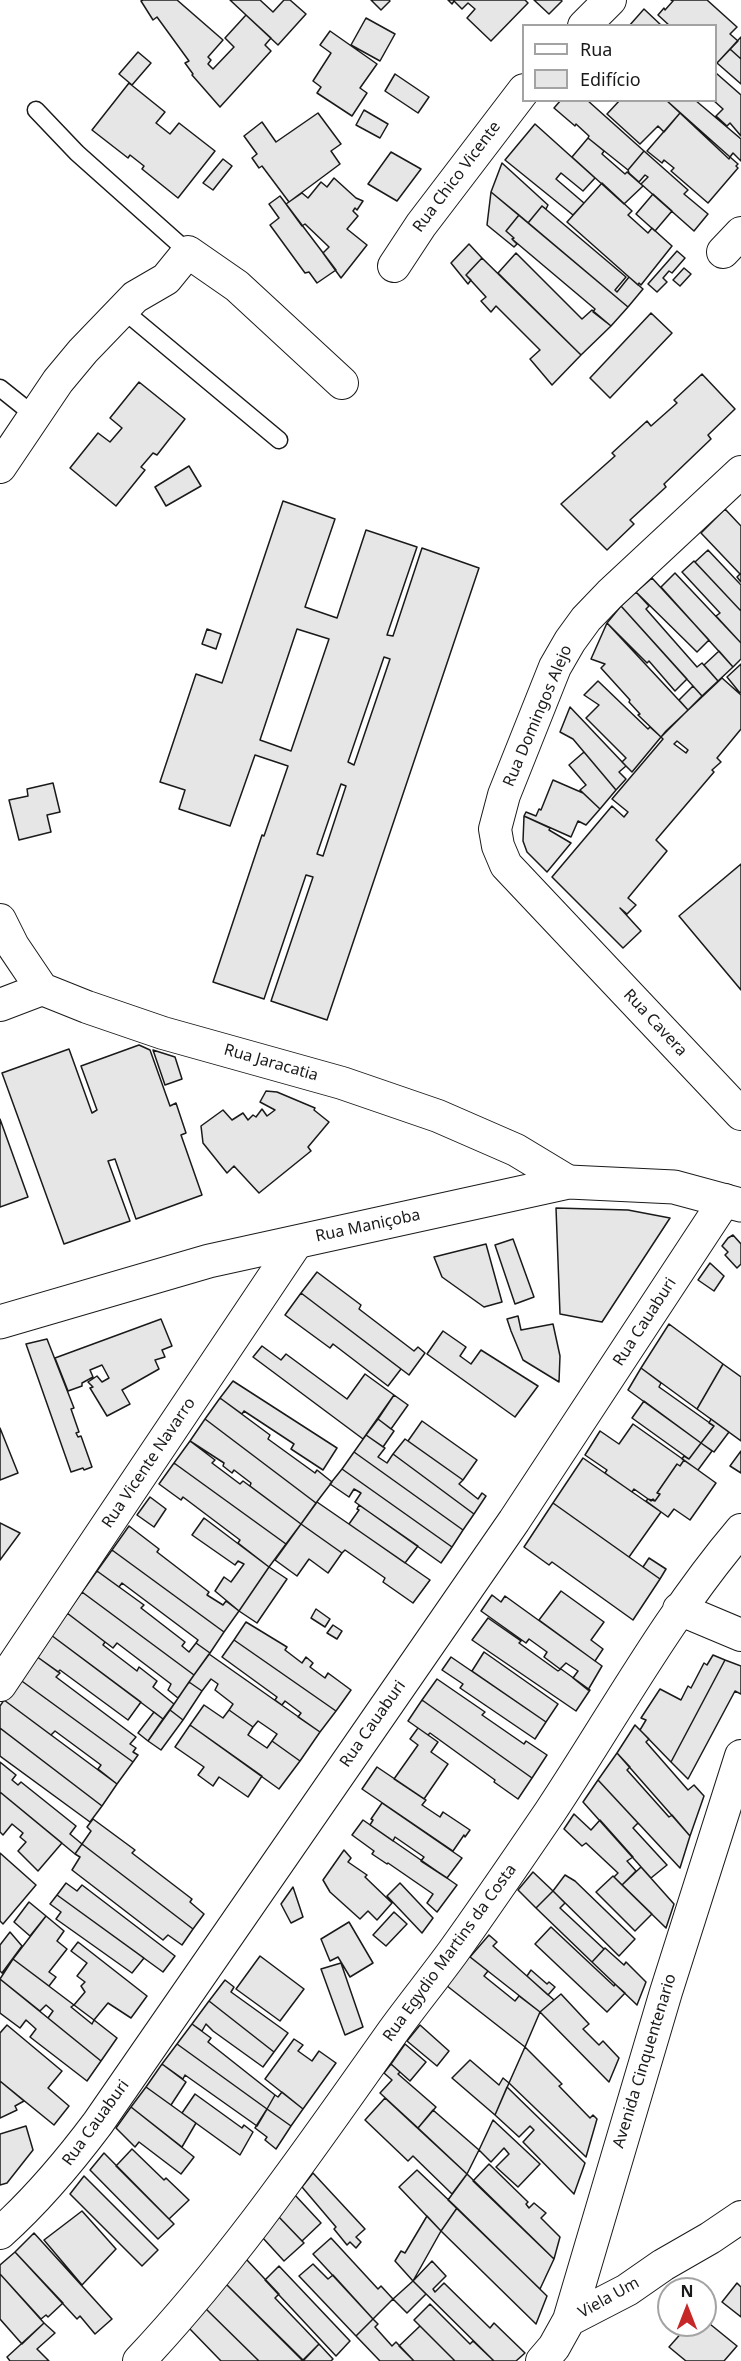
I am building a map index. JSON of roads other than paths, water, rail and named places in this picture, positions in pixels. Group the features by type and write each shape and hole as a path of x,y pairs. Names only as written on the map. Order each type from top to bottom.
{"street":[{"path":"586,24 610,0"},
{"name":"Rua Chico Vicente","path":"394,266 428,216 522,93"},
{"path":"0,467 58,381 77,358 135,297 166,279 188,252 237,286 342,383"},
{"name":"Rua Domingos Alejo","path":"569,932 506,866 498,846 495,829 504,795 555,667 586,619 741,472"},
{"path":"0,920 13,946 42,988 0,1005"},
{"name":"Rua Cavera","path":"569,932 741,1114"},
{"name":"Rua Jaracatia","path":"42,988 87,1007 163,1033 342,1083 438,1116 516,1150 569,1182"},
{"name":"Rua Maniçoba","path":"0,1322 198,1264 569,1182 674,1187 733,1202"},
{"name":"Rua Cauaburi","path":"0,2233 27,2209 98,2123 733,1202"},
{"name":"Rua Vicente Navarro","path":"0,1685 297,1242"},
{"name":"Rua Egydio Martins da Costa","path":"139,2361 208,2285 261,2216 506,1878 584,1761 679,1609 741,1530"},
{"path":"679,1609 741,1635"},
{"name":"Avenida Cinquentenario","path":"542,2361 554,2347 569,2320 662,2002 741,1756"},
{"name":"Viela Um","path":"569,2320 627,2290 741,2217"}],"lane":[{"path":"36,110 77,153 188,252"},
{"path":"123,310 279,441"},
{"path":"0,388 35,416"}]}
